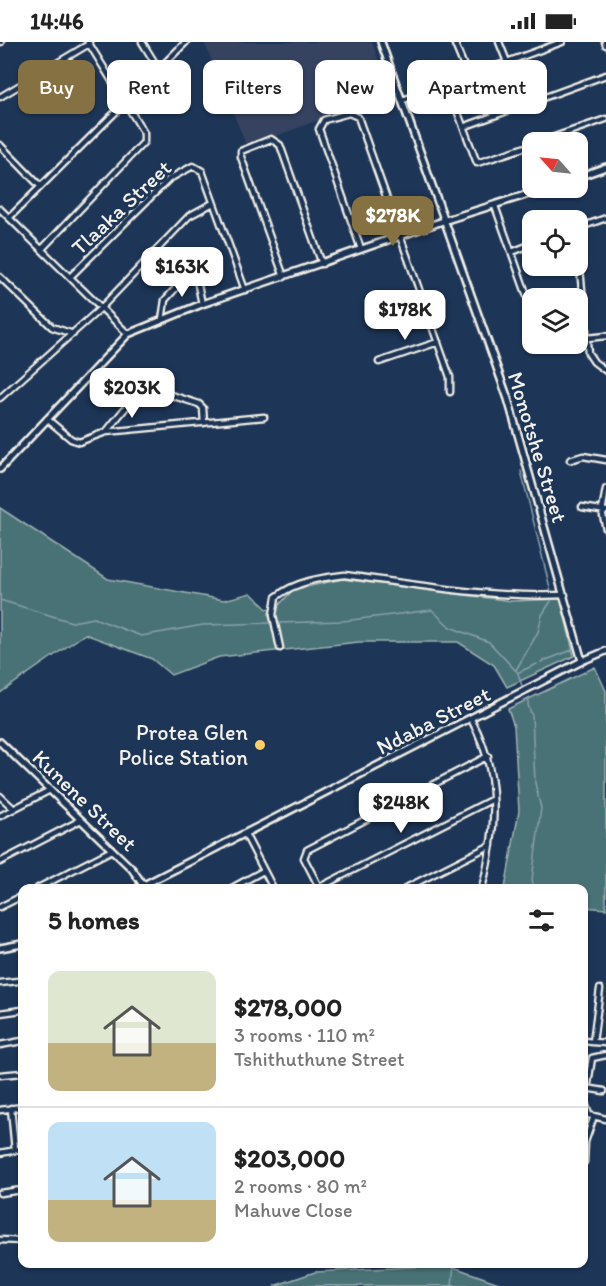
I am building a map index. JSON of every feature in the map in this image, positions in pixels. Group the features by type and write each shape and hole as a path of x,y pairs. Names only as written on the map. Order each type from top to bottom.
{"street":[{"path":"142,42 153,60"},
{"path":"167,60 186,42"},
{"name":"Monotshe Street","path":"381,42 508,399 582,661"},
{"path":"454,42 461,60"},
{"path":"499,42 506,60"},
{"path":"512,60 562,42"},
{"path":"0,97 89,43 107,72"},
{"path":"463,127 606,75"},
{"path":"402,100 407,98"},
{"path":"361,249 319,129 324,120 349,112 358,117 401,236 450,377 450,392"},
{"path":"9,218 111,114"},
{"path":"42,249 144,142 144,133 133,114"},
{"path":"458,114 477,163 522,148"},
{"path":"569,132 606,119"},
{"path":"284,277 241,157 241,151 271,139 278,142 322,264"},
{"path":"0,145 40,186"},
{"name":"Tlaaka Street","path":"70,278 179,171 197,167 202,171 213,203"},
{"path":"588,173 606,167"},
{"path":"0,469 128,334 202,304 446,220 522,197"},
{"path":"0,398 100,308 189,216 213,203 245,290"},
{"path":"495,207 524,288"},
{"path":"0,209 128,334"},
{"path":"588,224 606,218"},
{"path":"512,252 522,248"},
{"path":"162,320 165,300 189,276 197,280 202,304"},
{"path":"0,277 52,327 73,334"},
{"path":"588,338 606,336"},
{"path":"380,362 438,342"},
{"path":"588,343 591,358 606,371"},
{"path":"106,432 143,386 200,404 203,408 204,423"},
{"path":"47,418 77,442 106,432 264,417"},
{"path":"570,460 583,456 606,460"},
{"path":"606,489 604,511 606,529"},
{"path":"582,507 604,511"},
{"path":"280,648 273,615 276,597 302,583 345,575 488,595 565,595"},
{"name":"Ndaba Street","path":"147,884 582,661 606,651"},
{"path":"471,719 488,756 493,799 491,845 484,884"},
{"name":"Kunene Street","path":"0,742 136,873 140,884"},
{"path":"316,884 305,861 307,850 488,756"},
{"path":"0,816 50,790"},
{"path":"0,796 14,809"},
{"path":"326,884 493,799"},
{"path":"0,862 81,820"},
{"path":"245,834 271,884"},
{"path":"414,884 491,845"},
{"path":"46,884 112,850"},
{"path":"239,884 263,871"},
{"path":"0,907 18,898"},
{"path":"0,948 18,945"},
{"path":"0,983 18,981"},
{"path":"593,1042 600,989"},
{"path":"0,1013 18,1011"},
{"path":"588,1041 606,1043"},
{"path":"0,1045 18,1042"},
{"path":"588,1078 592,1057 605,1055"},
{"path":"0,1075 18,1073"},
{"path":"588,1088 604,1091"},
{"path":"0,1110 18,1107"},
{"path":"11,1108 15,1150"},
{"path":"588,1114 606,1119"},
{"path":"588,1133 594,1116"},
{"path":"0,1153 18,1150"},
{"path":"0,1193 18,1191"},
{"path":"0,1240 18,1241"}],"shaded area":[{"path":"204,42 372,42 378,60 315,60 315,114 334,114 247,147 233,114 303,114 303,60 211,60"}],"green space":[{"path":"0,508 108,579 224,600 251,593 267,609 278,606 293,590 342,579 512,601 561,599 574,656 507,687 494,665 458,642 359,642 219,657 171,675 152,659 85,634 0,693"},
{"path":"595,667 606,691 606,909 588,907 588,884 506,884 519,811 514,726 508,709"},
{"path":"391,1268 456,1268 507,1286 274,1286 315,1272"}],"waterway":[{"path":"521,471 551,592"},
{"path":"0,600 72,622 94,618 141,636 203,625 273,623"},
{"path":"516,670 538,632 542,615 551,601"},
{"path":"278,623 343,621 432,610 450,627 489,642 518,673 522,686"},
{"path":"541,662 572,650"},
{"path":"519,672 537,664"},
{"path":"529,698 535,783 541,808 533,884"},
{"path":"452,1286 454,1268"}],"place":[{"name":"Protea Glen Police Station","path":"260,745"}]}
